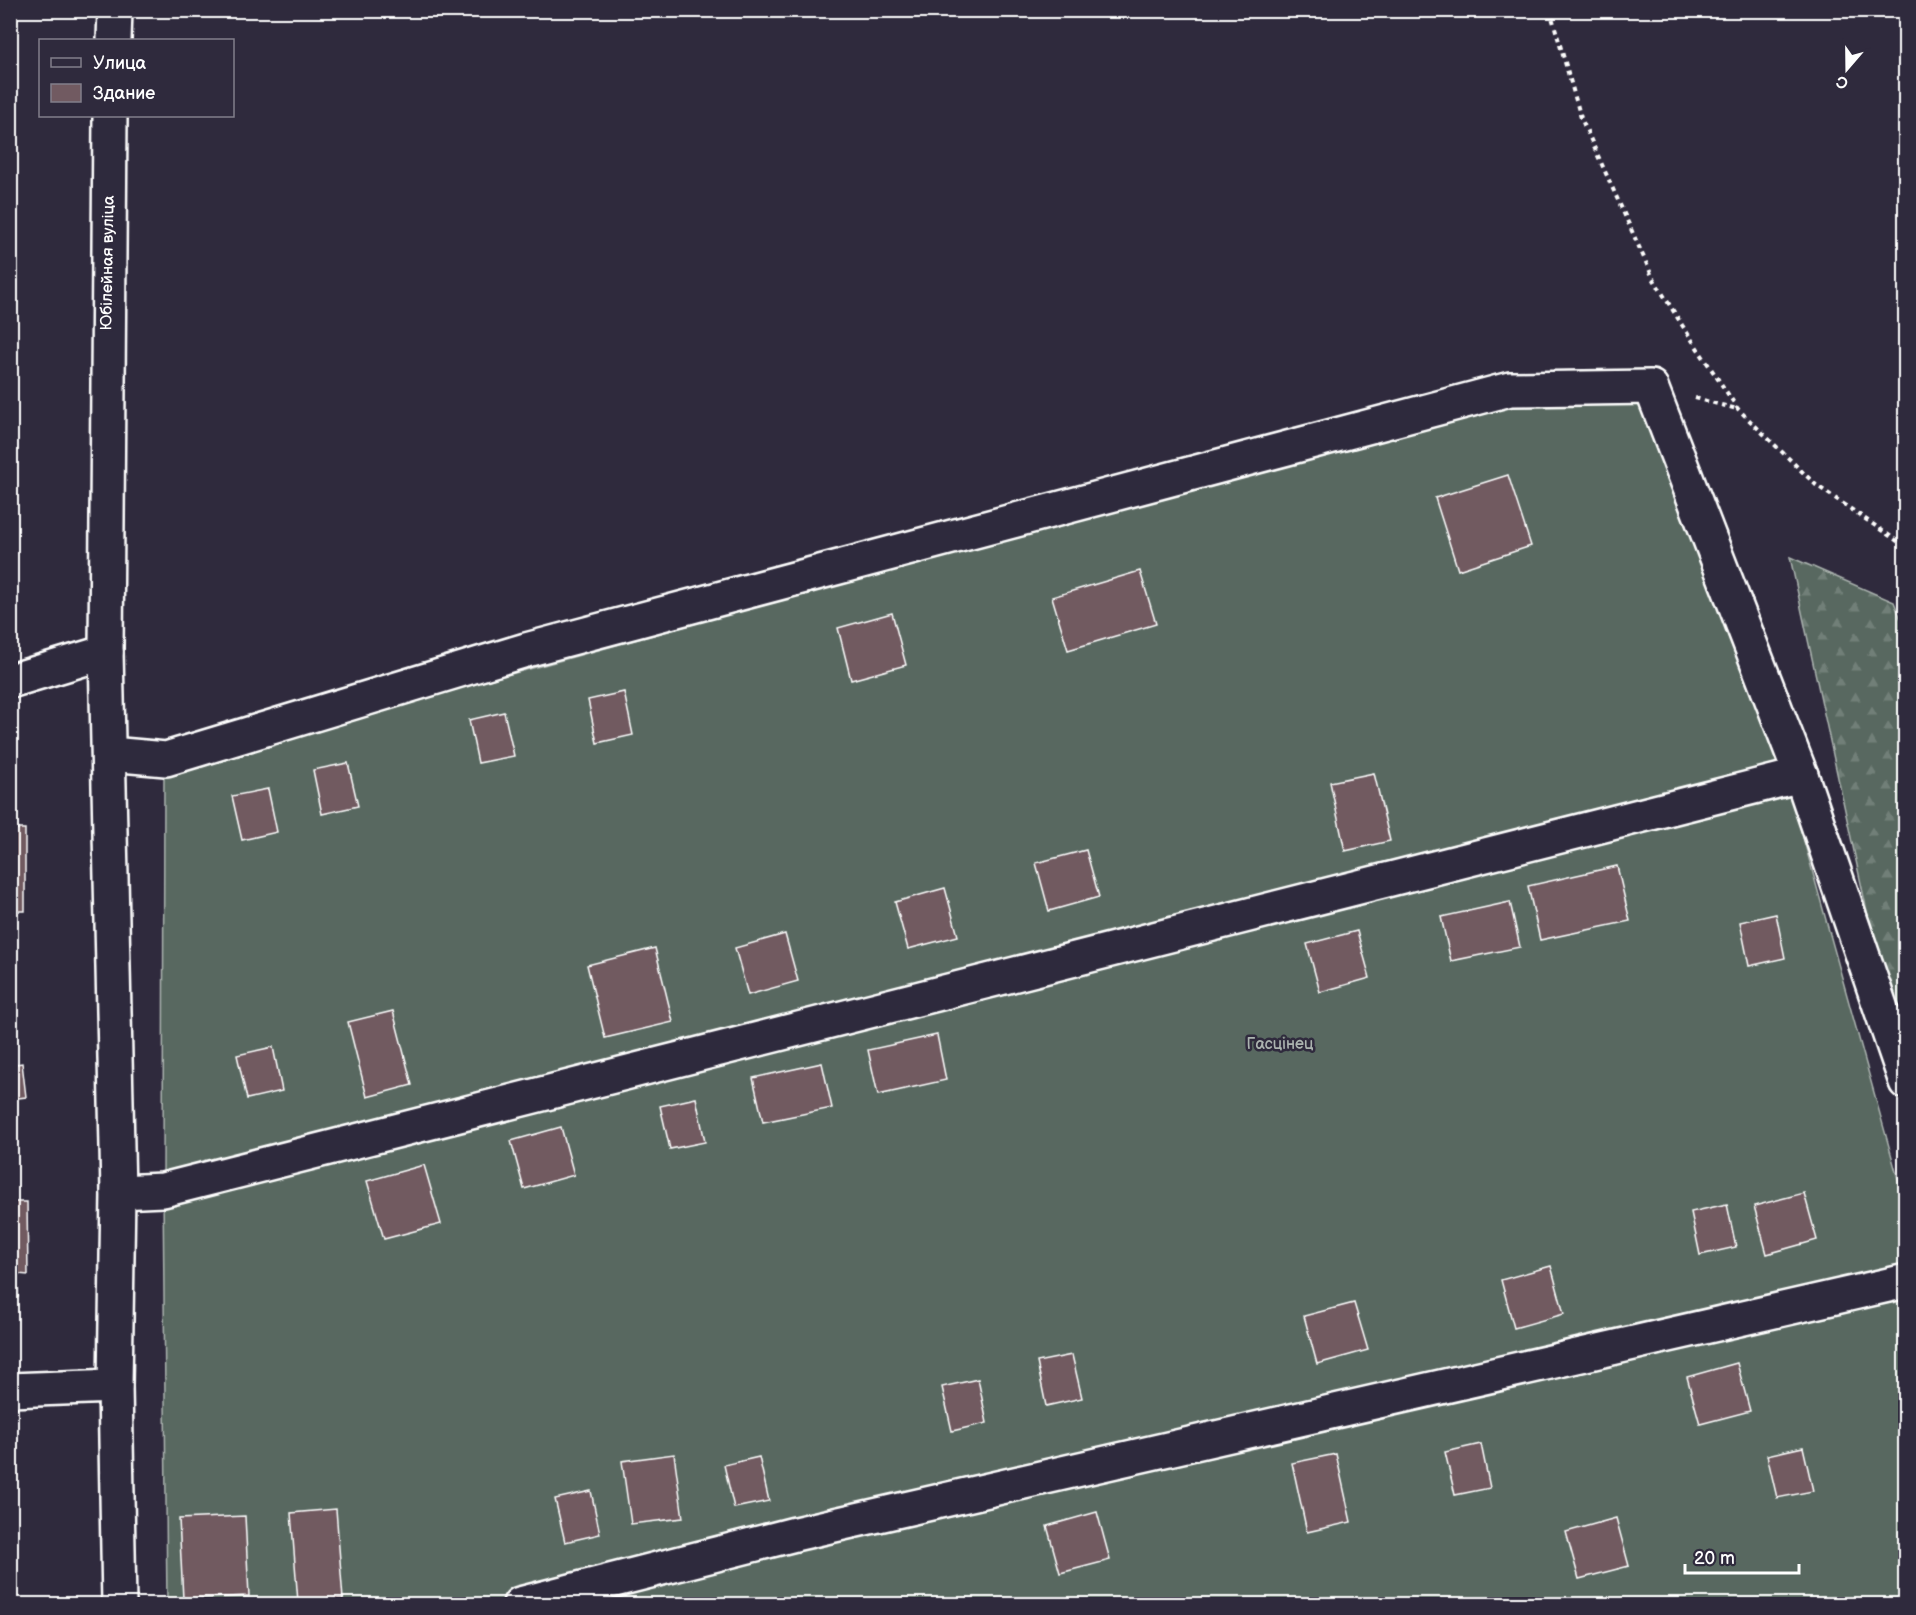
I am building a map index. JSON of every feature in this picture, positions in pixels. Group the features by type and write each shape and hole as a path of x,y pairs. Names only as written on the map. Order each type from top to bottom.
{"street":[{"path":"114,39 115,10"},
{"name":"Юбілейная вуліца","path":"110,117 106,652 118,1192 115,1386 119,1605"},
{"path":"110,754 166,759 526,650 1510,389 1651,387 1802,775 1905,1082"},
{"path":"10,681 106,652"},
{"path":"118,1192 163,1190 1802,775"},
{"path":"520,1605 795,1534 1905,1281"},
{"path":"10,1390 115,1386"}],"path":[{"path":"1550,10 1559,51 1586,129 1653,278 1682,325 1738,409 1816,484 1905,547"}],"green space":[{"name":"Гасцінец","path":"1511,400 1656,401 1767,708 1905,1204 1905,1604 167,1604 163,1190 164,769"},
{"path":"1790,557 1894,602 1905,629 1905,1086"}],"building":[{"path":"1508,475 1531,546 1458,570 1435,498"},
{"path":"1140,571 1156,624 1068,650 1052,597"},
{"path":"892,613 906,665 851,680 838,628"},
{"path":"624,692 633,735 597,743 588,700"},
{"path":"504,712 514,756 478,763 469,720"},
{"path":"348,763 358,806 322,814 313,770"},
{"path":"1374,773 1390,841 1345,851 1330,782"},
{"path":"268,789 277,832 242,840 232,796"},
{"path":"10,829 25,829 25,911 10,911"},
{"path":"1086,850 1099,897 1049,911 1036,863"},
{"path":"1617,866 1630,921 1540,940 1528,886"},
{"path":"945,888 958,936 908,949 895,902"},
{"path":"1510,902 1520,947 1451,961 1441,917"},
{"path":"1776,914 1785,958 1749,966 1740,922"},
{"path":"1357,931 1370,978 1320,992 1307,944"},
{"path":"785,934 798,981 748,995 735,948"},
{"path":"655,948 673,1022 605,1038 587,965"},
{"path":"393,1011 412,1085 367,1097 348,1022"},
{"path":"937,1035 946,1080 878,1095 868,1050"},
{"path":"273,1047 282,1091 247,1099 237,1055"},
{"path":"22,1063 26,1097 10,1099 10,1065"},
{"path":"822,1063 832,1108 763,1122 753,1078"},
{"path":"696,1098 705,1142 670,1149 660,1106"},
{"path":"561,1127 574,1175 524,1189 511,1141"},
{"path":"424,1165 441,1224 384,1239 367,1181"},
{"path":"10,1181 13,1181 14,1202 27,1202 28,1275 18,1274 18,1297 10,1297"},
{"path":"1804,1193 1817,1240 1767,1254 1754,1206"},
{"path":"1727,1204 1736,1247 1700,1255 1691,1212"},
{"path":"1551,1266 1564,1314 1514,1328 1501,1280"},
{"path":"1354,1303 1368,1350 1317,1364 1304,1316"},
{"path":"1072,1355 1082,1398 1046,1406 1037,1362"},
{"path":"1737,1363 1750,1411 1700,1424 1687,1377"},
{"path":"978,1379 987,1423 952,1431 942,1387"},
{"path":"1481,1444 1490,1488 1455,1495 1445,1452"},
{"path":"1803,1447 1813,1491 1777,1498 1767,1455"},
{"path":"674,1454 683,1518 631,1524 622,1461"},
{"path":"1336,1454 1351,1522 1307,1532 1292,1463"},
{"path":"759,1457 769,1501 734,1508 724,1465"},
{"path":"591,1491 600,1534 565,1542 555,1499"},
{"path":"336,1509 343,1599 298,1602 291,1513"},
{"path":"1097,1512 1110,1560 1060,1573 1047,1526"},
{"path":"245,1516 249,1596 183,1599 179,1519"},
{"path":"1616,1518 1629,1566 1579,1579 1566,1532"}]}
